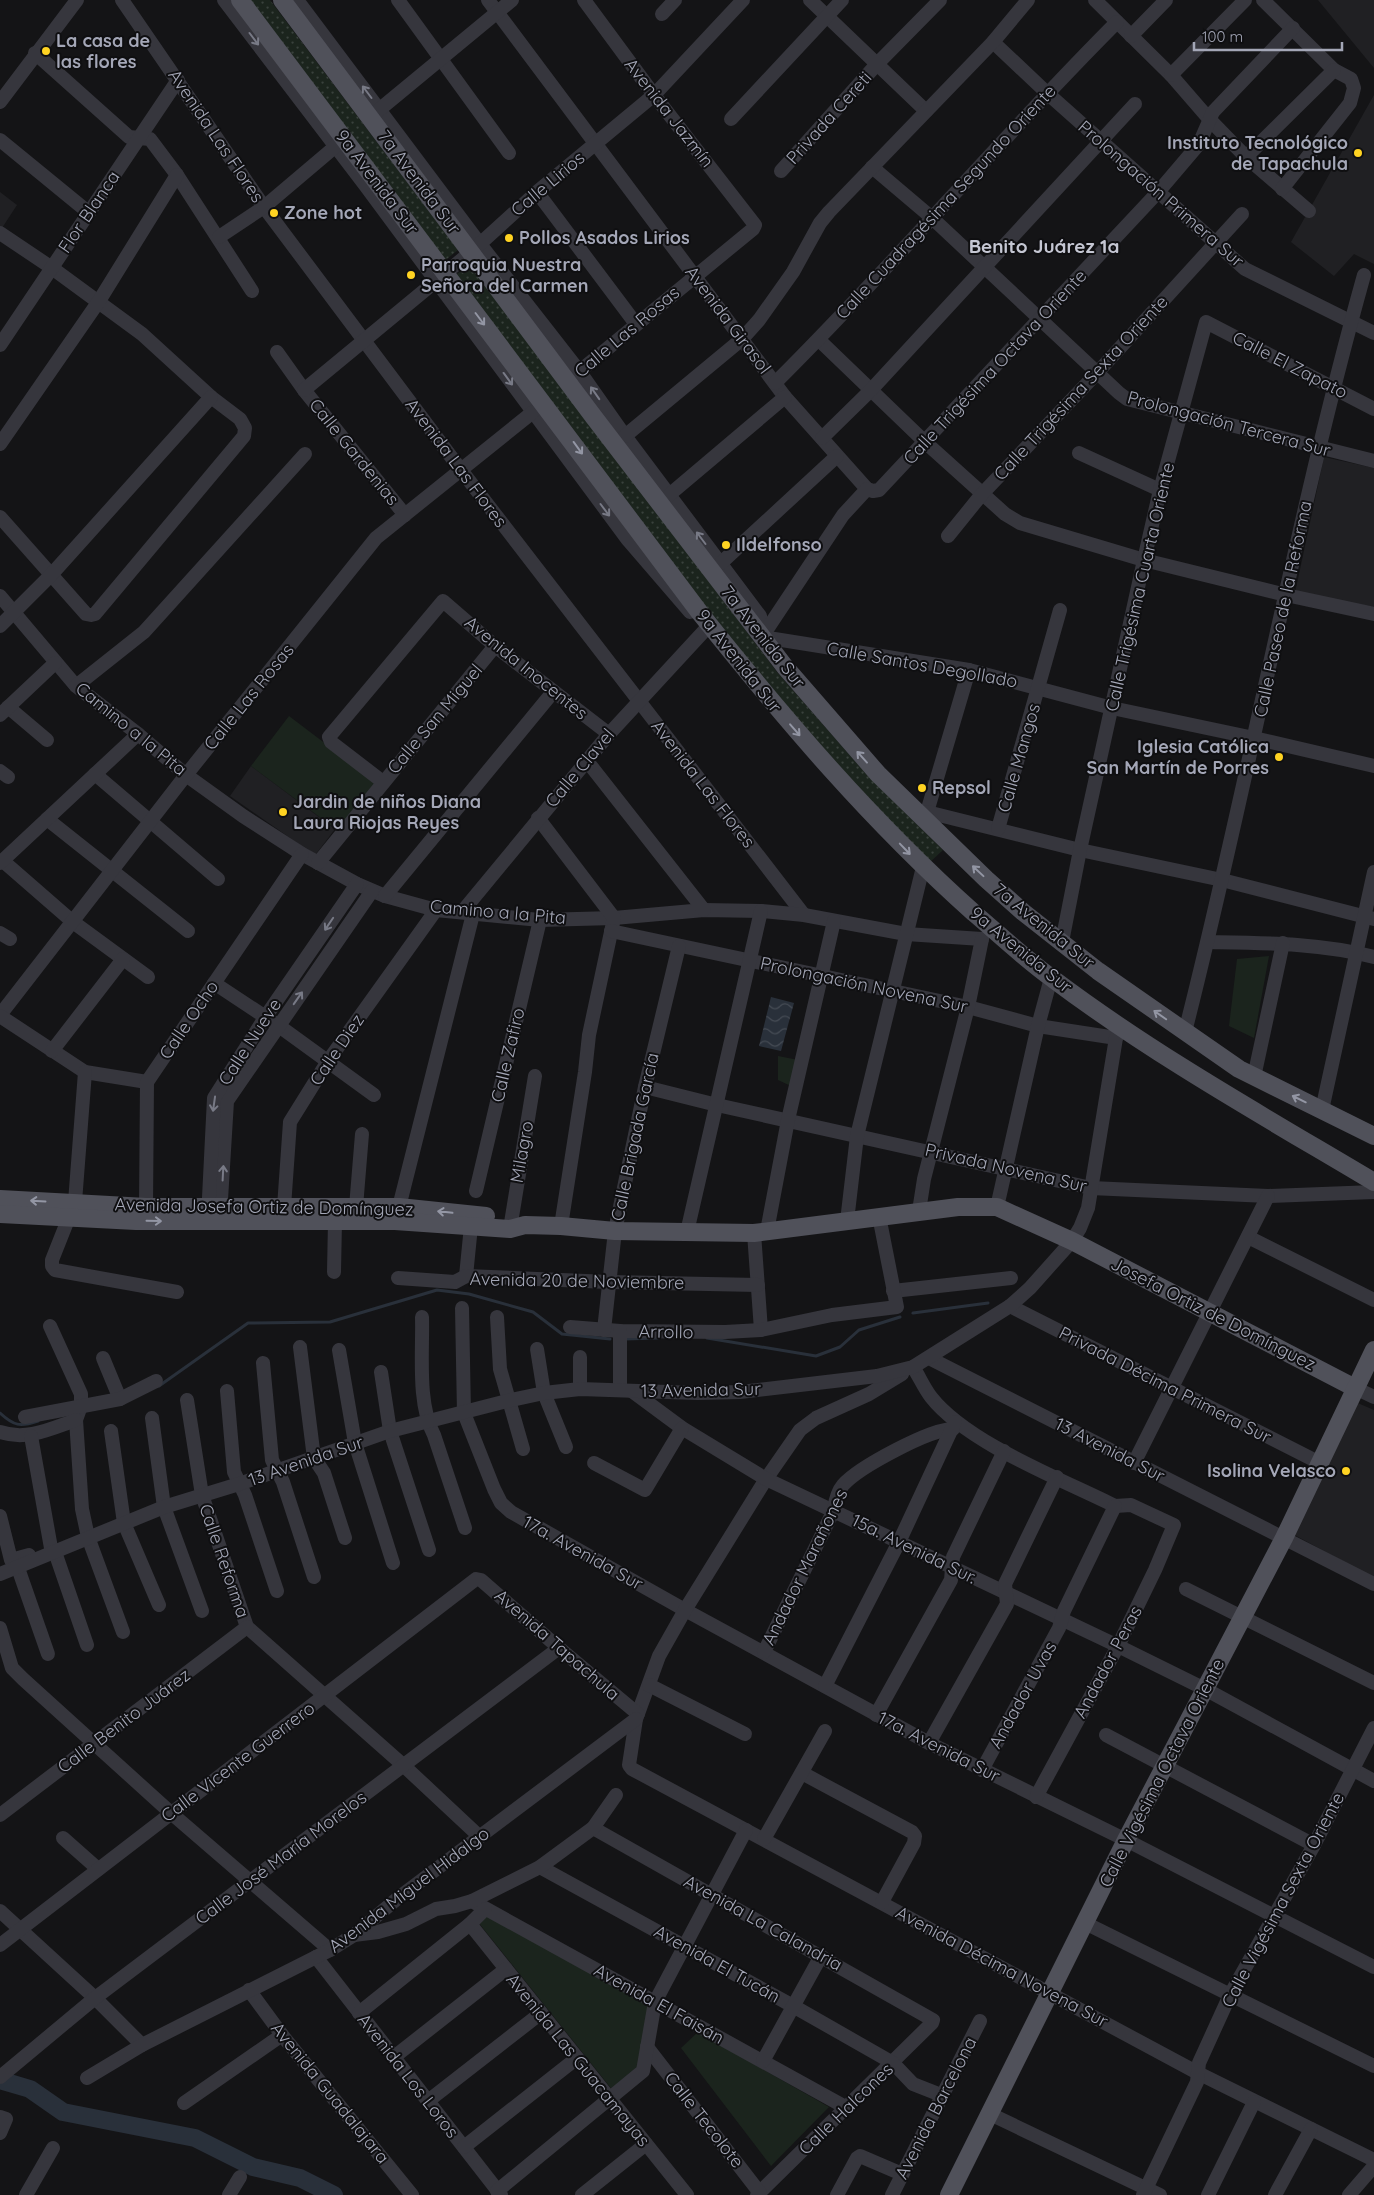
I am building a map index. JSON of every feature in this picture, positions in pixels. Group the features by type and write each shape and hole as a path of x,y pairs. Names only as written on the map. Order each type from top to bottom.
{"main road":[{"name":"9a Avenida Sur","path":"240,0 385,192 440,277 569,435 700,613 754,680 856,798 989,935 1051,978 1119,1033 1170,1060 1374,1182"},
{"name":"7a Avenida Sur","path":"282,0 375,113 574,376 762,637 840,732 878,774 924,814 986,879 1098,971 1217,1056 1254,1077 1374,1136"},
{"path":"365,184 385,192"},
{"name":"Avenida Josefa Ortiz de Domínguez","path":"0,1199 136,1221 214,1215 284,1206 399,1207 515,1224"},
{"name":"Avenida Josefa Ortiz de Domínguez","path":"0,1214 146,1207 214,1215 335,1221 395,1221 471,1226 515,1224 615,1231 761,1232 958,1207 997,1208 1072,1241"},
{"name":"Josefa Ortiz de Domínguez","path":"1072,1241 1356,1388"},
{"name":"Calle Vigésima Octava Oriente","path":"949,2195 1126,1840 1244,1618 1374,1350"}],"street":[{"path":"0,102 77,0"},
{"name":"Avenida Las Flores","path":"122,0 264,207 461,470 804,915"},
{"path":"224,0 365,184 440,277 533,412 628,540 705,630 754,680"},
{"path":"297,0 375,113 512,0"},
{"path":"398,0 509,153"},
{"name":"Avenida Girasol","path":"488,0 785,397 867,489"},
{"name":"Avenida Jazmín","path":"584,0 654,95 755,225"},
{"path":"662,14 675,0"},
{"name":"Calle Lirios","path":"304,390 476,248 537,192 654,95 743,0"},
{"path":"810,0 926,111"},
{"path":"731,119 842,0"},
{"name":"Privada Cereti","path":"781,171 877,64 940,0"},
{"path":"625,436 742,339 759,320 793,272 820,223 993,42 1028,0"},
{"path":"1095,0 1171,75 1210,120 1246,157 1309,211"},
{"path":"1131,36 1166,0"},
{"path":"1171,75 1245,0"},
{"path":"1263,0 1334,70 1350,79 1354,88 1350,103 1282,188"},
{"name":"Calle Cuadragésima Segundo Oriente","path":"775,383 819,340 1046,92 1117,22"},
{"name":"Calle Trigésima Octava Oriente","path":"762,637 843,515 867,489 879,490 1159,191 1199,144 1212,112 1292,28"},
{"name":"Prolongación Primera Sur","path":"993,42 1046,92 1244,268 1374,333"},
{"path":"35,54 129,137 150,139 219,237 252,291"},
{"path":"1246,157 1334,70"},
{"name":"Flor Blanca","path":"0,345 178,80"},
{"path":"822,438 871,390 1135,104"},
{"path":"0,140 88,212"},
{"path":"219,237 264,207 336,146"},
{"name":"Prolongación Tercera Sur","path":"872,167 931,218 1127,399 1318,449 1374,461"},
{"path":"0,444 99,301 177,175"},
{"path":"537,192 636,324"},
{"name":"Calle Trigésima Sexta Oriente","path":"948,536 982,494 1097,373 1242,214"},
{"name":"Calle Las Rosas","path":"574,376 753,229 755,225"},
{"path":"0,233 99,301 142,334 211,397 240,419 245,428 244,436 95,614 86,614 0,518"},
{"name":"Calle Paseo de la Reforma","path":"1185,1032 1208,942 1318,449 1364,275"},
{"name":"Calle El Zapato","path":"1206,322 1374,409"},
{"name":"Calle Trigésima Cuarta Oriente","path":"1062,942 1080,850 1160,490 1206,322"},
{"path":"819,340 982,494 1005,514 1020,523 1144,560 1286,596 1374,614"},
{"name":"Calle Gardenias","path":"277,352 304,390 404,516"},
{"path":"574,376 625,436 665,500 721,563 760,616 762,637"},
{"path":"0,626 51,575 211,397"},
{"path":"665,500 785,397"},
{"name":"Calle Las Rosas","path":"0,1016 186,774 376,538 533,412"},
{"path":"1079,453 1160,490"},
{"path":"76,686 144,632 305,454"},
{"path":"721,563 837,456"},
{"name":"Camino a la Pita","path":"0,596 76,686 186,774 243,816 302,854 357,884 379,893 436,910 540,920 613,924 704,910 761,910 804,915 906,934 989,935"},
{"name":"Avenida Inocentes","path":"383,782 331,742 329,737 444,601 495,646 609,734"},
{"name":"Calle Mangos","path":"998,829 1060,610"},
{"name":"Calle Clavel","path":"467,913 538,818 638,700 705,630"},
{"name":"Calle Santos Degollado","path":"762,637 969,670 1112,708 1374,766"},
{"name":"Calle San Miguel","path":"318,863 495,646"},
{"path":"47,740 4,711 55,663"},
{"path":"969,670 924,814 1222,880 1369,918"},
{"name":"Calle Nueve","path":"214,1215 227,1101 279,1026 379,893 553,692"},
{"path":"138,734 1,862 73,922 148,978"},
{"path":"587,761 704,910"},
{"path":"95,774 218,879"},
{"path":"538,818 613,924 589,1035 585,1072 560,1226"},
{"path":"47,819 188,931"},
{"name":"Calle Ocho","path":"147,1082 302,854"},
{"path":"847,1220 857,1136 923,867"},
{"path":"1322,1110 1357,953 1369,918 1374,872"},
{"name":"Calle Nueve","path":"214,1215 214,1098 266,1016 357,884"},
{"name":"Calle Diez","path":"284,1206 290,1122 328,1061 436,910"},
{"path":"687,1232 761,910"},
{"path":"399,1207 467,913"},
{"name":"Calle Zafiro","path":"476,1191 540,920"},
{"path":"761,1330 758,1285 761,1232 834,921"},
{"name":"Prolongación Novena Sur","path":"613,924 679,946 968,1007 1038,1026 1119,1033"},
{"path":"919,1211 924,1178 933,1152 968,1007 989,935"},
{"path":"1208,942 1283,943 1374,957"},
{"path":"1254,1077 1283,943"},
{"name":"Calle Brigada García","path":"604,1330 615,1231 645,1087 679,946"},
{"path":"52,1050 123,959"},
{"path":"997,1208 1038,1026 1051,978"},
{"path":"214,984 266,1016 374,1095"},
{"path":"0,1016 85,1072 147,1082 146,1207"},
{"path":"929,1358 1010,1306 1030,1288 1072,1241 1080,1228 1088,1208 1119,1033"},
{"path":"85,1072 73,1210 52,1260 52,1266 56,1270 177,1292"},
{"name":"Milagro","path":"515,1224 535,1076"},
{"name":"Privada Novena Sur","path":"645,1087 717,1105 1091,1188 1268,1196 1374,1192"},
{"path":"356,1207 362,1134"},
{"path":"1134,1463 1268,1196"},
{"path":"879,1216 893,1291 1012,1278"},
{"path":"334,1272 335,1221"},
{"path":"466,1276 471,1226"},
{"path":"1248,1237 1374,1300"},
{"name":"Avenida 20 de Noviembre","path":"398,1278 455,1282 466,1276 609,1282 758,1285"},
{"name":"Arrollo","path":"570,1328 697,1333 761,1330 832,1315 898,1307 893,1291"},
{"name":"Privada Décima Primera Sur","path":"1010,1306 1320,1462"},
{"path":"462,1308 464,1413"},
{"path":"422,1317 424,1406 427,1422 434,1435 465,1528"},
{"path":"497,1317 500,1369 507,1401 523,1449"},
{"path":"50,1326 81,1394 81,1406 76,1420 82,1510 88,1537 123,1632"},
{"path":"620,1331 626,1391"},
{"path":"300,1347 314,1458 324,1473 345,1538"},
{"path":"537,1349 544,1393 566,1446"},
{"path":"338,1350 355,1443 393,1562"},
{"path":"580,1357 580,1389"},
{"path":"102,1358 120,1399"},
{"name":"13 Avenida Sur","path":"0,1574 15,1564 124,1522 202,1495 277,1472 390,1431 507,1401 544,1393 580,1389 740,1392 877,1376 913,1367 929,1358 1374,1584"},
{"path":"263,1363 272,1460 283,1482 314,1577"},
{"path":"637,1716 659,1656 685,1610 766,1479 800,1430 816,1418 869,1394 913,1367 930,1396 954,1425 1115,1506"},
{"path":"381,1372 390,1431 430,1550"},
{"path":"24,1417 120,1399 156,1381"},
{"path":"1356,1388 1374,1397"},
{"path":"227,1391 234,1472 245,1495 277,1591"},
{"name":"15a. Avenida Sur.","path":"626,1391 682,1428 766,1479 1062,1618 1205,1690 1374,1781"},
{"name":"Calle Reforma","path":"187,1400 202,1495 247,1627"},
{"name":"17a. Avenida Sur","path":"464,1413 494,1489 501,1503 511,1512 876,1715 1374,1967"},
{"path":"152,1418 164,1508 202,1611"},
{"path":"0,1432 12,1437 31,1436 76,1420"},
{"path":"825,1686 899,1542 954,1425"},
{"name":"Andador Marañones","path":"764,1652 834,1510 836,1498 843,1485 865,1468 894,1452 939,1430 954,1425"},
{"path":"594,1463 645,1490 682,1428"},
{"path":"111,1431 124,1522 159,1605"},
{"path":"31,1436 53,1550 87,1644"},
{"path":"876,1715 951,1580 953,1557 1004,1451"},
{"path":"929,1742 1007,1604 1005,1584 1057,1477"},
{"name":"Andador Peras","path":"1036,1797 1118,1646 1155,1570 1174,1525 1131,1505 1115,1506"},
{"name":"Andador Uvas","path":"982,1770 1059,1628 1115,1506"},
{"path":"0,1516 15,1564 48,1654"},
{"name":"Avenida Tapachula","path":"476,1579 481,1580 637,1716"},
{"name":"Calle Vicente Guerrero","path":"0,1945 476,1579"},
{"path":"1186,1589 1374,1683"},
{"path":"247,1627 403,1765 480,1837"},
{"name":"Calle Benito Juárez","path":"0,1815 247,1627"},
{"path":"0,1628 12,1668 171,1813 330,1950"},
{"name":"Calle José María Morelos","path":"3,2074 95,1998 559,1648"},
{"path":"649,1685 745,1734"},
{"name":"Avenida Décima Novena Sur","path":"637,1716 629,1765 632,1769 1198,2073 1374,2160"},
{"name":"Avenida Miguel Hidalgo","path":"87,2078 142,2046 330,1950 354,1935 398,1898 637,1716"},
{"name":"Calle Vigésima Sexta Oriente","path":"1144,2191 1197,2082 1199,2063 1230,1995 1276,1917 1374,1728"},
{"path":"764,1839 825,1731"},
{"path":"1106,1735 1314,1845"},
{"path":"802,1774 912,1832 915,1836 914,1843 882,1902"},
{"path":"354,1935 397,1927 436,1908 455,1906 472,1901 540,1867 593,1828 616,1796"},
{"name":"Avenida La Calandria","path":"593,1828 933,2020"},
{"path":"499,2193 643,2071 655,2002 746,1830"},
{"path":"63,1838 98,1869"},
{"name":"Avenida El Tucán","path":"540,1867 893,2063 913,2084 941,2095"},
{"name":"Avenida El Faisán","path":"472,1901 847,2108"},
{"path":"359,2012 470,1924 484,1909"},
{"path":"0,1911 95,1998 142,2046"},
{"path":"1085,1923 1374,2066"},
{"name":"Avenida Las Guacamayas","path":"470,1924 611,2099 681,2193"},
{"path":"763,2061 821,1956"},
{"name":"Avenida Los Loros","path":"316,1957 499,2193"},
{"path":"394,2057 506,1969"},
{"name":"Avenida Guadalajara","path":"249,1990 282,2035 412,2195"},
{"path":"428,2101 541,2013"},
{"name":"Calle Halcones","path":"759,2194 893,2063 933,2020"},
{"name":"Avenida Barcelona","path":"892,2195 980,2021"},
{"path":"184,2103 282,2035"},
{"name":"Calle Tecolote","path":"647,2047 759,2194"},
{"path":"464,2147 577,2058"},
{"path":"1208,2195 1254,2102"},
{"path":"990,2114 1144,2191 1160,2195"},
{"path":"0,2133 3,2118"},
{"path":"1275,2195 1311,2129"},
{"path":"582,2195 646,2144"},
{"path":"26,2195 53,2148"},
{"path":"837,2195 856,2158 860,2156 902,2174"},
{"path":"1348,2195 1374,2166"},
{"path":"229,2195 240,2177"}],"shaded area":[{"path":"247,0 270,0 458,250 443,262"},
{"path":"1318,0 1374,0 1374,68"},
{"name":"Instituto Tecnológico de Tapachula","path":"1374,95 1374,264 1354,254 1334,276 1291,242"},
{"path":"0,192 17,205 2,228 0,227"},
{"path":"470,265 777,672 868,776 943,850 929,863 762,683 454,276"},
{"path":"1324,457 1374,468 1374,607 1295,593"},
{"path":"289,716 376,782 337,830 251,766"},
{"name":"Jardin de niños Diana Laura Riojas Reyes","path":"251,766 335,829 316,854 230,796"},
{"path":"1269,956 1254,1038 1229,1026 1237,959"},
{"path":"778,1056 798,1060 791,1086 778,1080"},
{"name":"Isolina Velasco","path":"1353,1401 1374,1410 1374,1578 1289,1532"},
{"path":"485,1915 649,2004 641,2070 614,2092 478,1922"},
{"path":"698,2032 829,2107 771,2166 681,2048"}],"water":[{"path":"771,997 794,1003 781,1051 759,1046"}],"waterway":[{"path":"159,1386 248,1323 330,1322 437,1290 469,1294 533,1312 562,1334 610,1339"},
{"path":"913,1313 988,1303"},
{"path":"707,1338 816,1356 840,1347 859,1330 900,1317"},
{"path":"625,1339 658,1338"},
{"path":"0,1413 9,1421 22,1425 38,1421"},
{"path":"0,2080 30,2089 63,2112 195,2138 253,2167 300,2178 334,2195"}],"place":[{"name":"La casa de las flores","path":"46,51"},
{"name":"Instituto Tecnológico de Tapachula","path":"1358,153"},
{"name":"Zone hot","path":"274,213"},
{"name":"Pollos Asados Lirios","path":"509,238"},
{"name":"Parroquia Nuestra Señora del Carmen","path":"411,275"},
{"name":"Ildelfonso","path":"726,545"},
{"name":"Iglesia Católica San Martín de Porres","path":"1279,757"},
{"name":"Repsol","path":"922,788"},
{"name":"Jardin de niños Diana Laura Riojas Reyes","path":"283,812"},
{"name":"Isolina Velasco","path":"1346,1471"}],"district":[{"name":"Benito Juárez 1a","path":"1044,246"}]}
